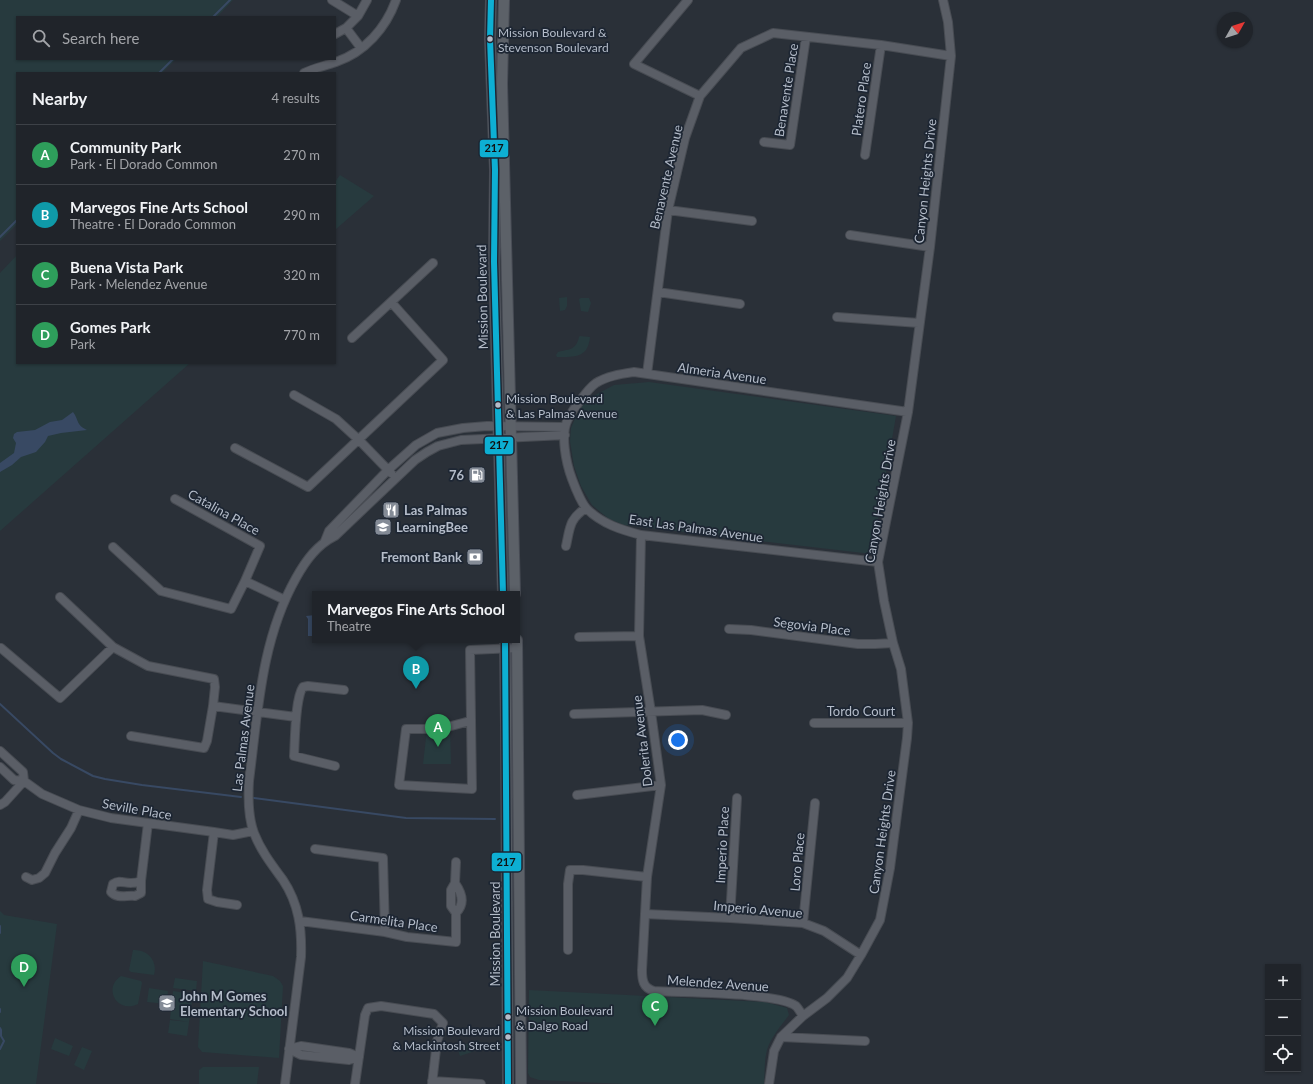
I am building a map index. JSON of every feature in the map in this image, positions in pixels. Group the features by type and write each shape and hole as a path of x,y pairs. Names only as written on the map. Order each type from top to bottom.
{"main road":[{"name":"Mission Boulevard","path":"491,0 490,39 495,170 494,268 503,591"},
{"name":"Mission Boulevard","path":"504,0 502,77 515,591"},
{"name":"Mission Boulevard","path":"505,644 508,1084"},
{"name":"Mission Boulevard","path":"517,644 521,1084"}],"street":[{"path":"332,0 358,16"},
{"path":"336,33 346,28 358,16 367,0"},
{"path":"307,72 337,62 362,48 383,26 396,0"},
{"path":"688,0 634,64 700,96"},
{"name":"Canyon Heights Drive","path":"769,1084 774,1051 781,1037 803,1016 827,998 847,978 861,955 880,920 891,860 908,723 901,669 893,643 884,601 878,562 908,412 930,247 951,56 948,22 943,0"},
{"path":"346,28 362,48"},
{"name":"Benavente Avenue","path":"647,374 668,210 685,138 700,96 741,48 773,33 881,45 951,56"},
{"name":"Benavente Place","path":"764,142 790,145 806,37"},
{"name":"Platero Place","path":"865,155 881,45"},
{"path":"668,210 752,221"},
{"path":"850,235 930,247"},
{"path":"352,338 433,263"},
{"path":"658,292 740,304"},
{"path":"235,448 308,487 359,440 443,360 391,302"},
{"path":"837,317 919,323"},
{"name":"Almeria Avenue","path":"565,431 568,420 577,404 595,384 615,375 634,372 908,412"},
{"path":"294,395 336,419 396,478"},
{"name":"Las Palmas Avenue","path":"284,1084 301,957 302,940 300,921 293,897 284,881 267,859 253,831 250,814 249,781 264,666 278,617 291,587 305,563 325,541 330,531 388,470 416,445 437,433 463,428 487,426 511,427"},
{"path":"511,427 565,431"},
{"path":"499,438 511,438 565,431"},
{"name":"East Las Palmas Avenue","path":"565,431 570,473 586,508 602,520 617,528 641,535 878,562"},
{"name":"Las Palmas Avenue","path":"325,541 335,536 415,460 426,452 438,446 461,440 499,438"},
{"name":"Catalina Place","path":"175,499 260,546 245,580"},
{"path":"566,546 572,520 576,514 586,508"},
{"name":"Dolerita Avenue","path":"641,535 639,636 661,785 647,877 642,976 644,985 648,989"},
{"path":"113,547 162,591 231,609 245,580 285,600"},
{"path":"60,597 113,647 148,666 214,679 215,687 213,706 207,741 204,748 130,736"},
{"name":"Segovia Place","path":"729,629 751,630 858,644 893,643"},
{"path":"579,638 639,636"},
{"path":"470,721 440,729 406,729 400,785 472,789 470,650 505,644 517,644"},
{"path":"1,648 60,698 113,647"},
{"path":"335,766 294,756 296,716 300,691 303,687 308,686 344,690"},
{"path":"213,706 296,716"},
{"path":"574,714 702,710 726,715"},
{"name":"Tordo Court","path":"814,723 908,723"},
{"name":"Seville Place","path":"0,751 23,772 24,781"},
{"name":"Seville Place","path":"0,767 14,780 24,781 42,794 79,810 111,818 214,832 233,834 253,831"},
{"path":"0,805 24,781"},
{"path":"577,795 661,785"},
{"name":"Imperio Place","path":"730,918 736,798"},
{"name":"Loro Place","path":"803,923 815,802"},
{"path":"26,877 32,880 45,874 54,853 71,828 79,810"},
{"path":"141,881 148,823"},
{"path":"214,832 207,890 208,899 237,905"},
{"path":"315,849 383,858 385,932"},
{"name":"Carmelita Place","path":"300,921 385,932 407,937 456,942 456,914 451,906 451,890 455,883 456,862"},
{"path":"568,950 568,884 570,870 647,877"},
{"name":"Imperio Avenue","path":"645,914 803,923 824,931 861,955"},
{"name":"Melendez Avenue","path":"648,989 656,991 763,996 782,1000 796,1006 803,1016"},
{"path":"356,1084 365,1015 368,1008 381,1006 434,1014 443,1023 437,1041 432,1083 481,1084"},
{"path":"781,1037 865,1041"},
{"path":"289,1049 301,1046 349,1053 359,1057"}],"green space":[{"path":"0,0 233,0 218,16 16,16 16,60 175,60 163,72 16,72 16,225 0,241"},
{"path":"340,175 374,196 336,229 336,181"},
{"path":"16,256 16,364 189,364 0,531 0,273"},
{"path":"567,297 567,306 565,310 560,311 559,298"},
{"path":"589,298 591,303 588,312 581,311 579,299"},
{"path":"580,336 590,337 587,349 583,353 569,357 557,357 556,355 558,352 574,347"},
{"path":"649,382 896,416 872,554 624,525 609,519 592,505 581,486 574,466 570,441 571,428 577,414 586,400 614,385"},
{"path":"450,726 451,764 423,764 427,729"},
{"path":"0,911 4,915 57,924 36,1084 0,1084"},
{"path":"133,950 138,950 151,957 155,965 154,975 131,972 129,970"},
{"path":"203,961 273,976 280,981 283,986 279,1058 202,1052 198,1047"},
{"path":"121,976 141,981 142,983 138,1004 124,1006 115,999 113,987 115,981"},
{"path":"175,978 197,981 196,991 173,988"},
{"path":"149,988 168,991 167,1004 147,1002"},
{"path":"529,990 765,1002 787,1008 789,1015 774,1036 767,1050 764,1084 623,1084 539,1080 530,1077 528,1073"},
{"path":"173,991 193,994 189,1022 170,1019"},
{"path":"170,1020 189,1022 187,1036 168,1033"},
{"path":"55,1038 73,1046 69,1056 51,1049"},
{"path":"478,1040 481,1049 460,1056 457,1047"},
{"path":"82,1047 92,1051 84,1070 74,1065"},
{"path":"203,1067 259,1067 257,1084 199,1084 199,1070"}],"water":[{"path":"73,412 79,424 87,430 48,436 36,452 21,457 12,465 0,472 0,463 14,453 16,443 13,438 14,434 17,432 35,430 50,422 62,420"},
{"path":"312,615 312,636 308,636 308,619 306,616"}],"waterway":[{"path":"214,16 230,0"},
{"path":"160,72 172,60"},
{"path":"0,237 16,221"},
{"path":"0,704 53,753 61,759 93,776 142,785 241,797"},
{"path":"254,798 406,818 495,819"},
{"path":"0,926 0,933"},
{"path":"0,1028 1,1036 4,1041 0,1049"}],"transit line":[{"name":"217","path":"491,0 490,39 495,170 494,262 503,591"},
{"name":"217","path":"505,643 508,1084"}],"place":[{"name":"Mission Boulevard & Stevenson Boulevard","path":"490,39"},
{"name":"Mission Boulevard & Las Palmas Avenue","path":"498,405"},
{"name":"76","path":"477,475"},
{"name":"Las Palmas","path":"391,510"},
{"name":"LearningBee","path":"383,527"},
{"name":"Fremont Bank","path":"475,557"},
{"name":"Marvegos Fine Arts School","path":"416,689"},
{"name":"Community Park","path":"438,747"},
{"name":"Gomes Park","path":"24,987"},
{"name":"John M Gomes Elementary School","path":"167,1003"},
{"name":"Mission Boulevard & Dalgo Road","path":"508,1017"},
{"name":"Buena Vista Park","path":"655,1026"},
{"name":"Mission Boulevard & Mackintosh Street","path":"508,1037"}]}
